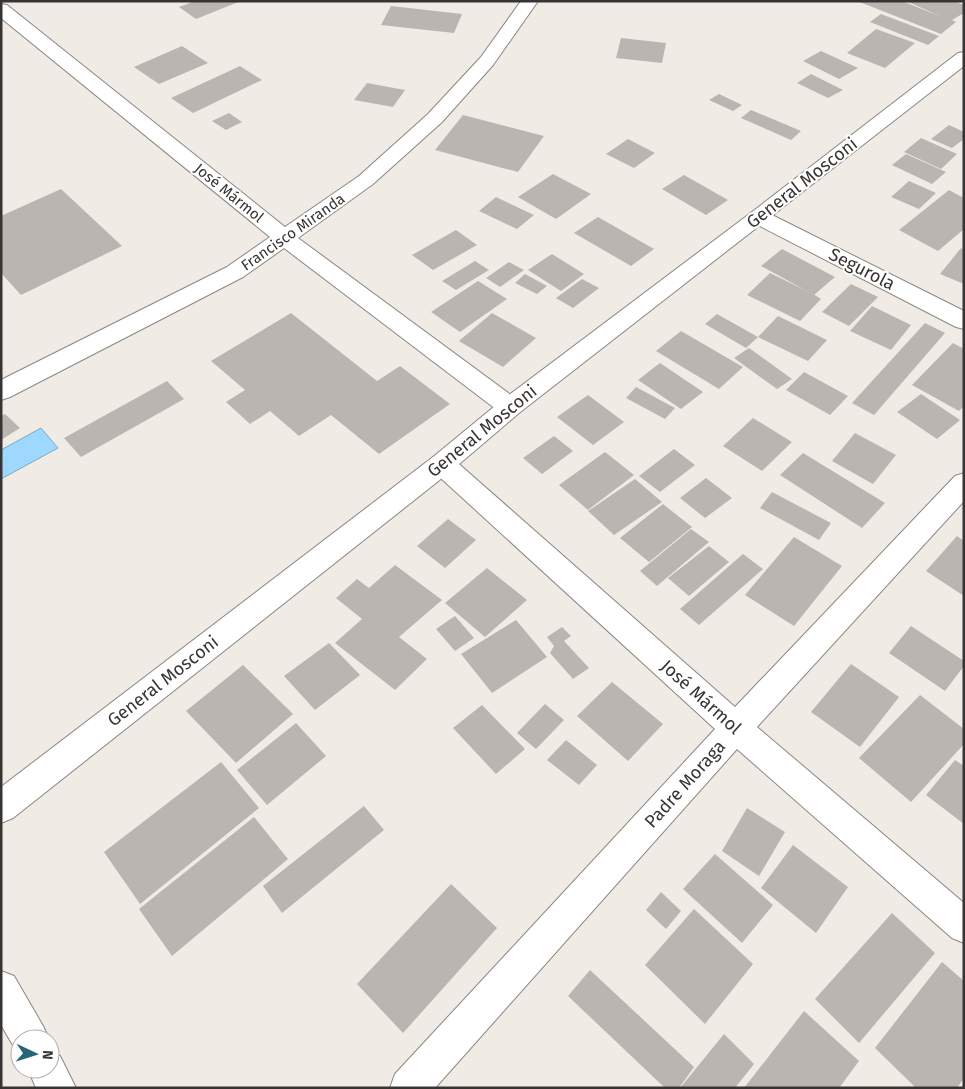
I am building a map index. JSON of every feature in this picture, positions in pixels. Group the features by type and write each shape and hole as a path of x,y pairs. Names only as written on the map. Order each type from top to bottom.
{"street":[{"name":"Francisco Miranda","path":"1,391 235,272 366,180 434,118 487,61 530,1"},
{"name":"José Mármol","path":"1,9 285,238 510,407"},
{"name":"General Mosconi","path":"1,807 442,464 510,407 759,217 964,57"},
{"name":"Segurola","path":"759,217 964,321"},
{"name":"José Mármol","path":"442,464 736,728 964,926"},
{"name":"Padre Moraga","path":"409,1088 736,728 964,483"},
{"path":"1,989 24,1029"}],"water":[{"path":"41,428 58,448 1,479 1,450"}],"building":[{"path":"195,1 241,1 196,19 179,7"},
{"path":"857,1 902,1 942,17 906,1 954,1 964,5 964,13 952,20 956,22 941,34"},
{"path":"391,6 462,14 454,33 381,25"},
{"path":"881,14 939,36 928,45 870,22"},
{"path":"876,29 915,43 885,68 847,53"},
{"path":"621,38 666,43 662,63 616,58"},
{"path":"182,46 208,63 159,84 134,67"},
{"path":"821,51 858,68 839,79 803,61"},
{"path":"240,66 262,80 193,113 171,98"},
{"path":"811,74 843,90 828,98 797,83"},
{"path":"367,83 405,90 393,107 354,100"},
{"path":"719,94 742,105 733,111 709,100"},
{"path":"751,110 801,131 791,140 741,118"},
{"path":"229,113 242,122 226,130 212,121"},
{"path":"463,115 544,136 518,172 435,150"},
{"path":"949,125 964,132 964,139 952,148 931,139"},
{"path":"921,138 957,154 941,169 904,152"},
{"path":"628,139 655,153 634,168 606,154"},
{"path":"906,154 946,172 932,184 892,165"},
{"path":"553,174 591,194 556,219 518,197"},
{"path":"684,175 728,200 706,215 662,189"},
{"path":"909,181 936,193 919,209 891,197"},
{"path":"61,189 122,246 21,295 1,273 1,216"},
{"path":"949,190 964,198 964,229 938,251 899,230"},
{"path":"496,197 534,215 517,229 479,211"},
{"path":"598,217 654,249 631,266 574,233"},
{"path":"456,230 477,245 433,270 412,255"},
{"path":"961,248 964,250 964,284 940,274"},
{"path":"782,249 835,277 814,295 761,266"},
{"path":"552,254 584,274 561,291 528,270"},
{"path":"475,261 489,270 456,290 442,281"},
{"path":"509,262 524,270 500,287 486,278"},
{"path":"770,273 821,299 800,321 747,295"},
{"path":"525,274 547,286 537,294 515,283"},
{"path":"582,279 599,288 573,308 556,298"},
{"path":"478,281 507,299 460,332 431,312"},
{"path":"851,284 878,297 849,326 822,312"},
{"path":"872,306 911,325 891,350 850,331"},
{"path":"291,313 377,381 400,366 450,404 379,454 331,415 299,436 270,411 250,424 226,402 245,390 211,361"},
{"path":"492,313 536,338 503,367 459,341"},
{"path":"717,314 758,337 746,348 705,324"},
{"path":"778,316 827,340 808,361 758,337"},
{"path":"925,323 945,333 874,415 852,403"},
{"path":"681,331 743,367 719,389 656,351"},
{"path":"953,343 964,349 964,406 959,411 912,385"},
{"path":"749,348 792,379 777,389 734,358"},
{"path":"660,363 703,392 681,409 638,380"},
{"path":"804,372 848,396 830,415 786,390"},
{"path":"167,381 184,399 81,457 64,438"},
{"path":"636,387 675,408 665,419 626,398"},
{"path":"921,394 960,420 937,439 897,412"},
{"path":"588,395 624,422 593,445 557,417"},
{"path":"5,414 20,428 1,440 1,416"},
{"path":"753,418 792,442 762,471 723,446"},
{"path":"855,433 896,455 873,484 832,461"},
{"path":"554,436 573,451 542,474 523,458"},
{"path":"674,449 695,465 660,492 639,476"},
{"path":"605,452 634,475 588,510 559,485"},
{"path":"803,453 885,503 862,528 780,475"},
{"path":"706,478 732,498 705,518 680,498"},
{"path":"635,479 662,502 614,535 588,511"},
{"path":"772,492 831,523 819,540 760,508"},
{"path":"663,504 692,527 649,562 620,538"},
{"path":"448,519 476,540 445,568 417,546"},
{"path":"691,529 709,542 657,586 640,571"},
{"path":"957,536 964,541 964,596 926,571"},
{"path":"794,537 842,566 794,626 745,595"},
{"path":"709,546 729,562 689,596 668,578"},
{"path":"743,554 763,569 699,625 680,609"},
{"path":"395,565 442,600 399,637 427,659 395,690 335,643 362,619 336,598 357,579 369,588"},
{"path":"487,568 527,600 485,637 445,603"},
{"path":"455,616 474,638 455,651 436,629"},
{"path":"516,620 547,657 492,693 461,654"},
{"path":"911,626 964,661 964,666 945,691 889,653"},
{"path":"562,627 571,636 564,641 589,668 573,679 550,653 554,646 547,637"},
{"path":"329,643 360,675 315,710 284,676"},
{"path":"851,664 899,697 860,747 811,712"},
{"path":"243,665 293,714 236,763 186,711"},
{"path":"612,682 663,724 628,761 577,716"},
{"path":"920,695 964,729 964,744 911,802 859,758"},
{"path":"545,704 564,720 536,749 517,733"},
{"path":"482,705 525,749 496,774 453,728"},
{"path":"296,723 326,756 267,805 237,770"},
{"path":"566,740 597,765 579,785 547,760"},
{"path":"955,760 964,766 964,824 926,795"},
{"path":"221,762 259,808 140,904 104,852"},
{"path":"364,806 384,830 282,913 263,886"},
{"path":"747,808 785,832 759,876 722,851"},
{"path":"254,817 288,859 172,956 139,909"},
{"path":"793,845 848,887 816,933 761,888"},
{"path":"715,854 773,905 742,943 683,889"},
{"path":"451,884 497,928 403,1033 357,984"},
{"path":"661,892 681,911 666,929 646,910"},
{"path":"694,909 753,964 705,1024 645,965"},
{"path":"892,913 935,953 859,1043 815,999"},
{"path":"942,962 964,981 964,1078 957,1088 916,1088 875,1048"},
{"path":"590,970 694,1067 679,1088 665,1088 568,996"},
{"path":"804,1011 859,1061 839,1088 744,1088"},
{"path":"724,1034 754,1064 735,1088 680,1088"}]}
